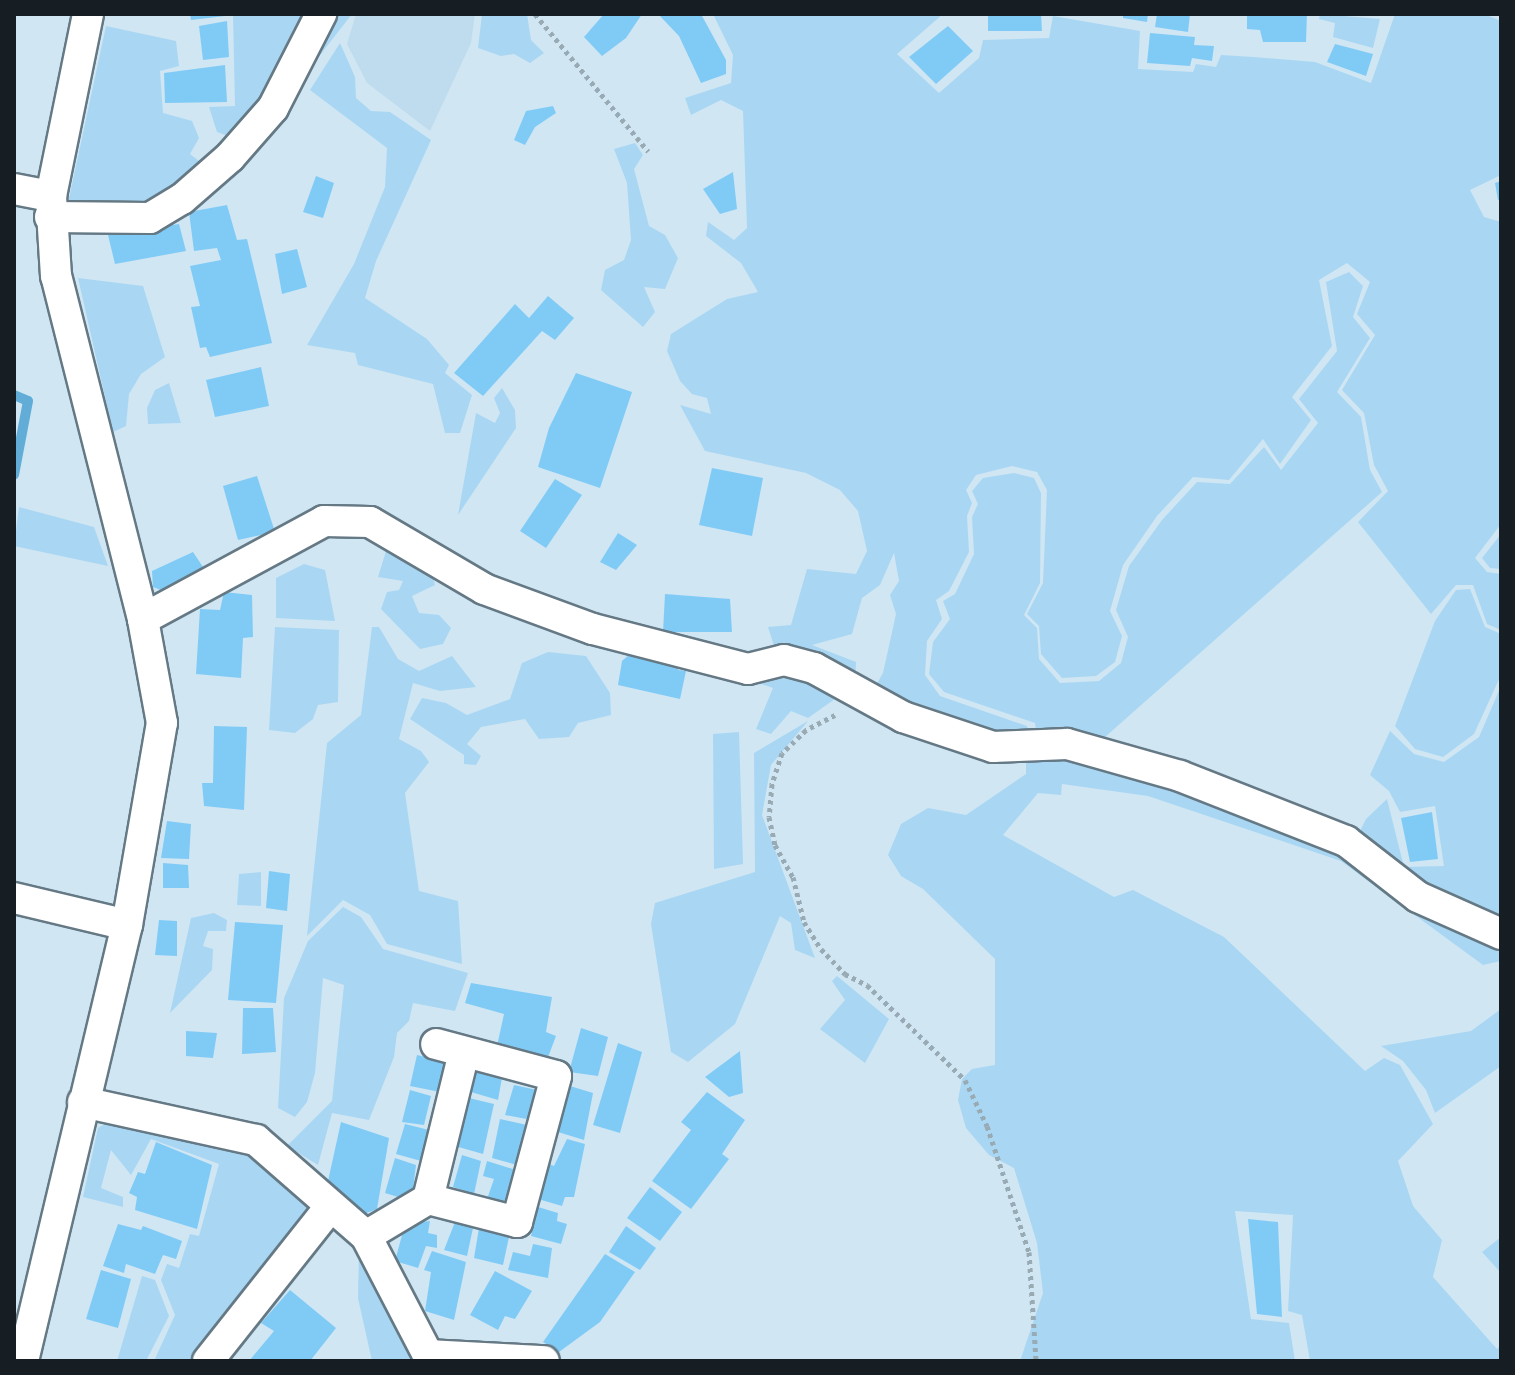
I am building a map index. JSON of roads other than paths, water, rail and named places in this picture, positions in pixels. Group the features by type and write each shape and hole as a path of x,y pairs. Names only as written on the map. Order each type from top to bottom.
{"street":[{"path":"23,1361 127,925 162,723 143,619 56,276 51,207 88,14"},
{"path":"14,189 51,207 150,218 182,199 230,157 273,108 321,14"},
{"path":"143,619 324,521 370,522 484,589 593,629 748,669 784,660 814,668 864,699 993,747 1067,744 1180,776 1346,841 1418,897 1501,934"},
{"path":"14,898 127,925"},
{"path":"366,1236 428,1199 517,1222 556,1076 450,1048 428,1199"},
{"path":"83,1102 256,1140 366,1236 426,1358 544,1361"},
{"path":"208,1361 330,1207"}],"waterway":[{"path":"14,395 28,401 14,475"}]}
